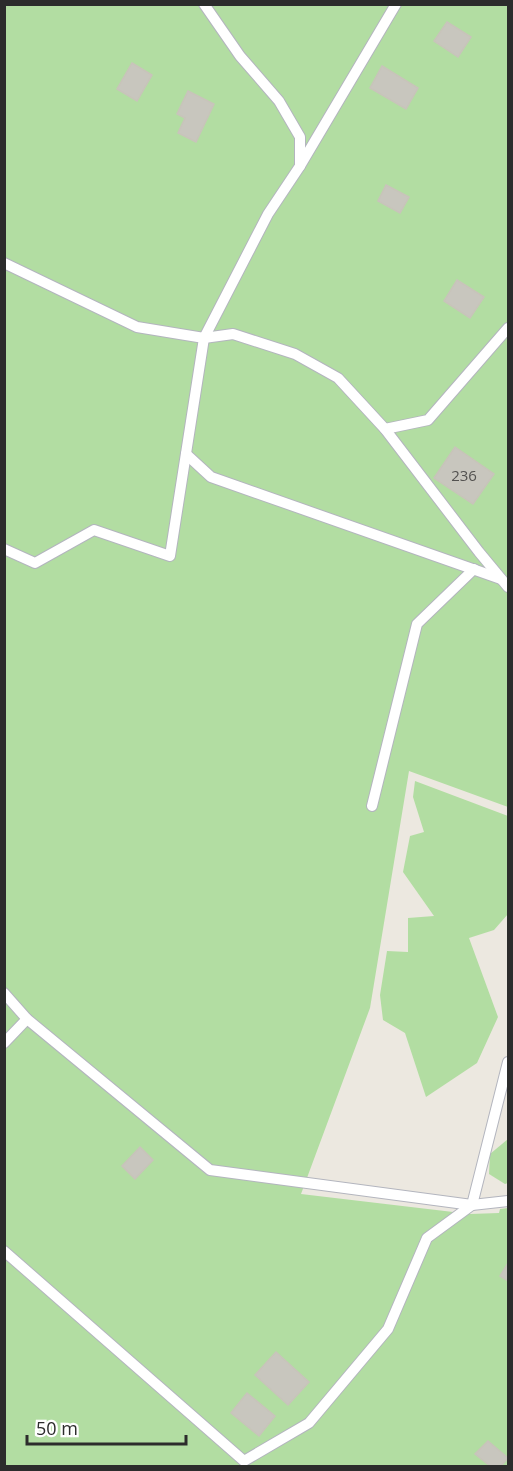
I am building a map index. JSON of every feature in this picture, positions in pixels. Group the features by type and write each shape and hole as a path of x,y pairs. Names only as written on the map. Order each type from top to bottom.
{"lane":[{"path":"204,4 240,56 279,101 300,137 300,166"},
{"path":"4,549 35,563 94,530 170,556 204,338 268,214 300,166 396,4"},
{"path":"4,263 136,327 204,338 233,334 295,354 338,378 385,429 505,583"},
{"path":"385,429 428,420 508,328"},
{"path":"186,454 211,477 474,569 505,583"},
{"path":"372,806 417,624 474,569"},
{"path":"4,993 27,1018 210,1170 472,1205 508,1201"},
{"path":"4,1043 27,1018"},
{"path":"4,1251 244,1461 309,1423 388,1329 427,1238 472,1205 508,1062"}],"green space":[{"path":"5,5 508,5 508,807 409,771 370,1008 301,1194 470,1214 499,1213 500,1209 508,1208 508,1466 5,1466"},
{"path":"415,781 508,816 508,914 494,930 469,938 498,1017 477,1063 426,1097 405,1033 383,1020 380,995 387,951 408,952 408,918 434,916 403,872 410,836 424,832 413,797"},
{"path":"508,1139 508,1183 505,1184 489,1174 490,1154"}],"building":[{"path":"447,22 471,37 458,57 434,41"},
{"path":"132,63 152,75 137,101 117,89"},
{"path":"382,66 418,88 406,109 370,88"},
{"path":"188,91 214,104 196,142 178,133 185,118 177,114"},
{"path":"386,185 409,197 400,213 378,201"},
{"path":"457,280 484,297 470,318 444,301"},
{"path":"455,447 494,474 473,504 434,478"},
{"path":"140,1147 153,1160 135,1179 122,1166"},
{"path":"508,1263 508,1281 500,1276"},
{"path":"276,1352 309,1382 288,1405 255,1375"},
{"path":"247,1393 275,1416 259,1436 231,1413"},
{"path":"488,1441 508,1458 501,1466 490,1466 475,1454"}]}
